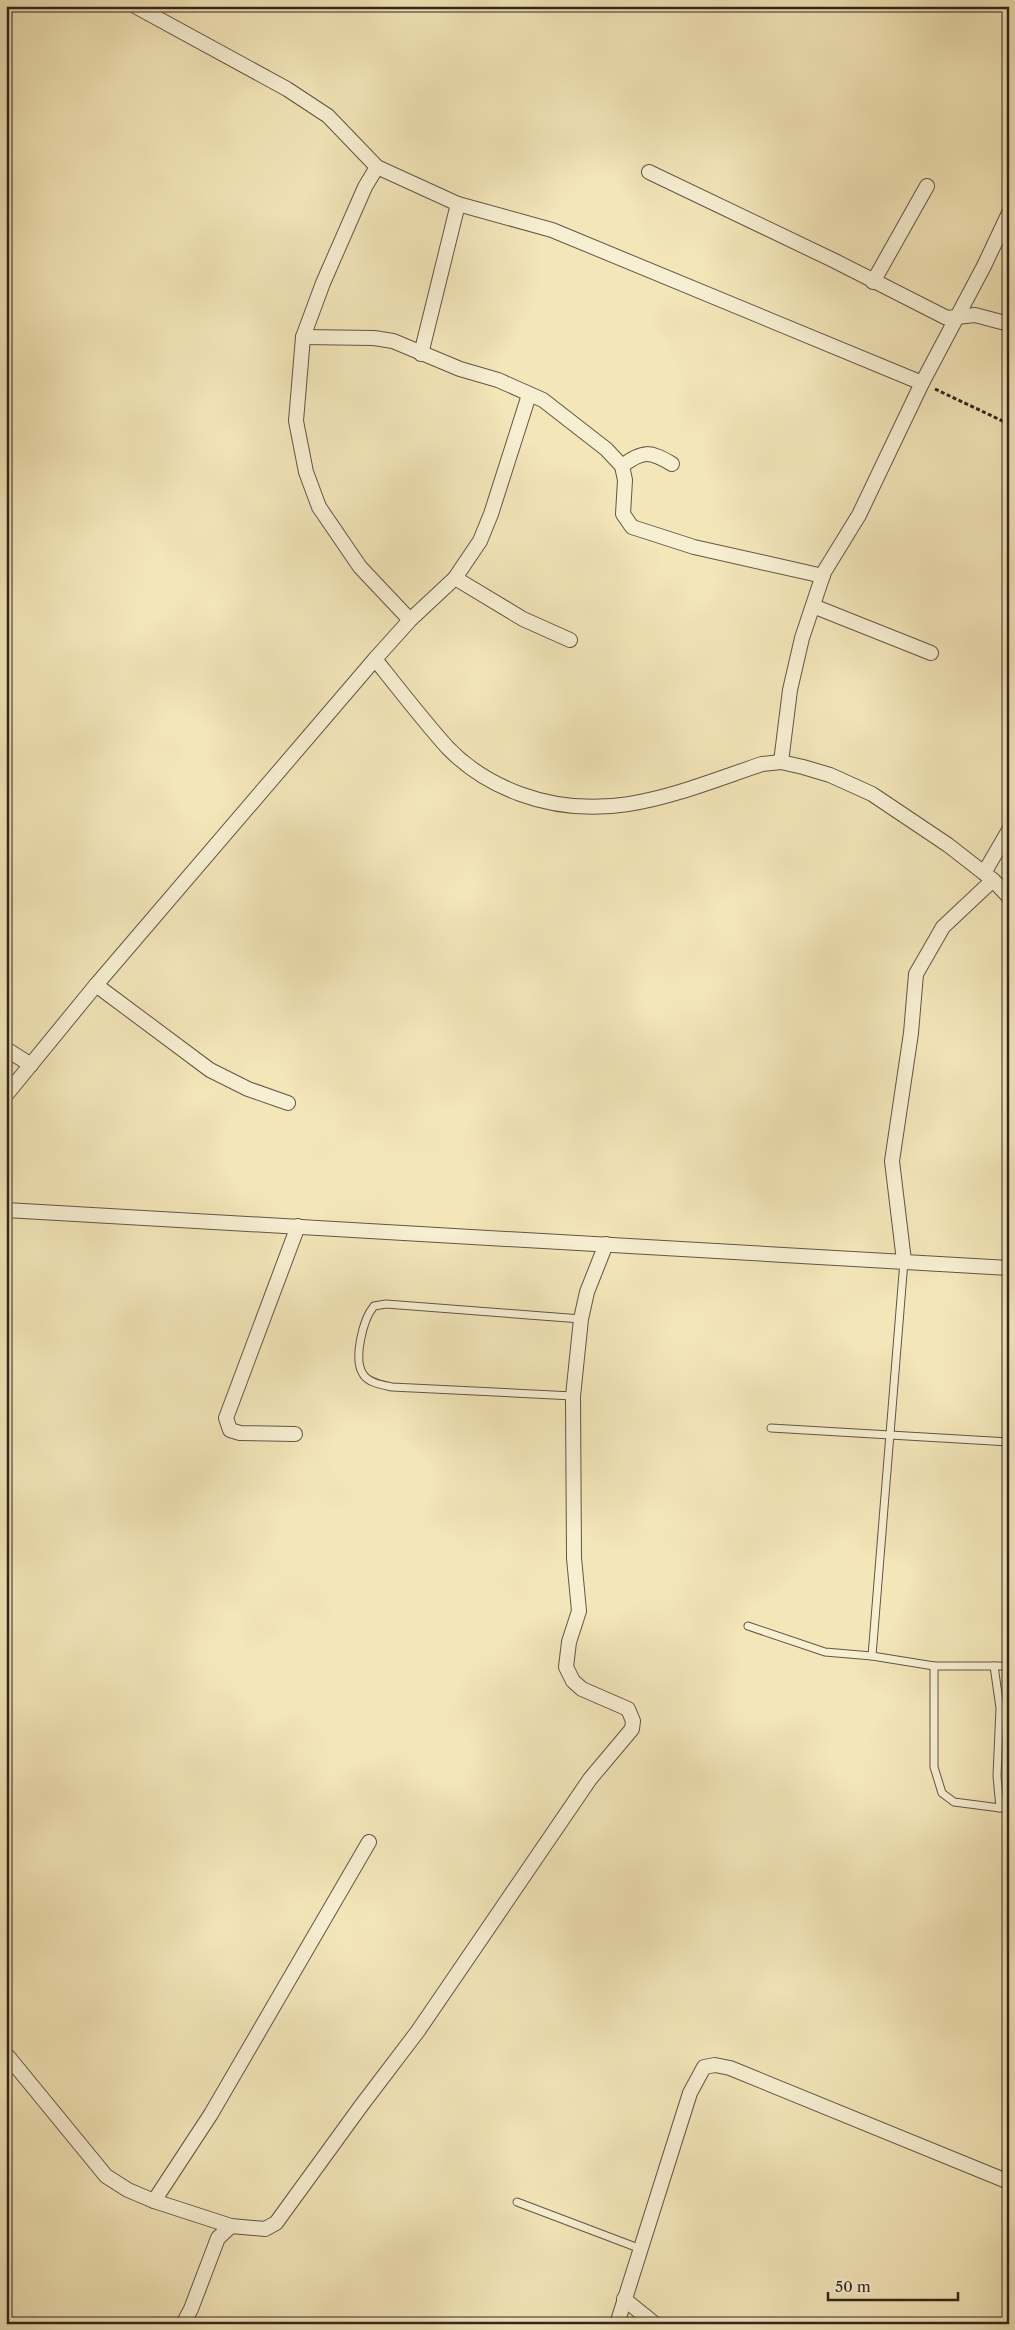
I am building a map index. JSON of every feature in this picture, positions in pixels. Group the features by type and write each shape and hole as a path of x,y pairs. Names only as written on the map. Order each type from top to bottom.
{"street":[{"path":"135,6 287,89 328,116 377,167 458,204 552,230 922,383"},
{"path":"377,167 357,204 323,283 303,337 296,421 306,472 319,507 360,567 410,620"},
{"path":"649,172 947,318 975,315 1009,324"},
{"path":"873,282 927,186"},
{"path":"421,354 458,204"},
{"path":"781,762 790,690 802,638 823,576 859,515 922,383 1009,213"},
{"path":"303,337 393,340 421,354 460,369 498,380 529,394 542,400 585,432 606,449 622,466 625,480 623,514 632,527 694,547 823,576"},
{"path":"6,1095 96,985 375,659 410,620 455,578 480,541 491,514 529,394"},
{"path":"622,466 646,453 672,464"},
{"path":"455,578 523,619 570,640"},
{"path":"813,606 931,654"},
{"path":"375,659 448,748 475,771 498,786 559,805 589,808 620,806 647,801 762,764 781,762 830,775 872,794 948,845 989,876 1009,898"},
{"path":"904,1261 892,1162 911,1033 916,974 944,927 989,876 1009,830"},
{"path":"96,985 210,1070 248,1089 288,1104"},
{"path":"6,1048 31,1065"},
{"path":"6,1210 1009,1268"},
{"path":"295,1434 230,1430 226,1418 298,1226"},
{"path":"6,2054 106,2176 128,2190 154,2201 231,2226 265,2229 276,2223 418,2031 590,1779 632,1729 633,1721 628,1710 582,1689 573,1681 566,1667 569,1642 579,1611 574,1558 573,1396 581,1319 587,1292 606,1244"},
{"path":"154,2201 211,2114 369,1842"},
{"path":"616,2324 690,2093 704,2067 714,2065 730,2068 1009,2182"},
{"path":"183,2324 191,2309 218,2238 231,2226"},
{"path":"624,2299 656,2324"}],"lane":[{"path":"872,1656 904,1261"},
{"path":"573,1396 392,1387 374,1382 364,1376 360,1367 363,1324 374,1306 386,1304 581,1319"},
{"path":"771,1428 1009,1442"},
{"path":"748,1626 825,1652 872,1656 934,1666 1009,1666"},
{"path":"934,1666 934,1767 942,1794 954,1802 1000,1808 1009,1806"},
{"path":"994,1666 1000,1708 997,1776 1000,1808"},
{"path":"518,2202 641,2248"}],"path":[{"path":"922,383 1009,424"}]}
